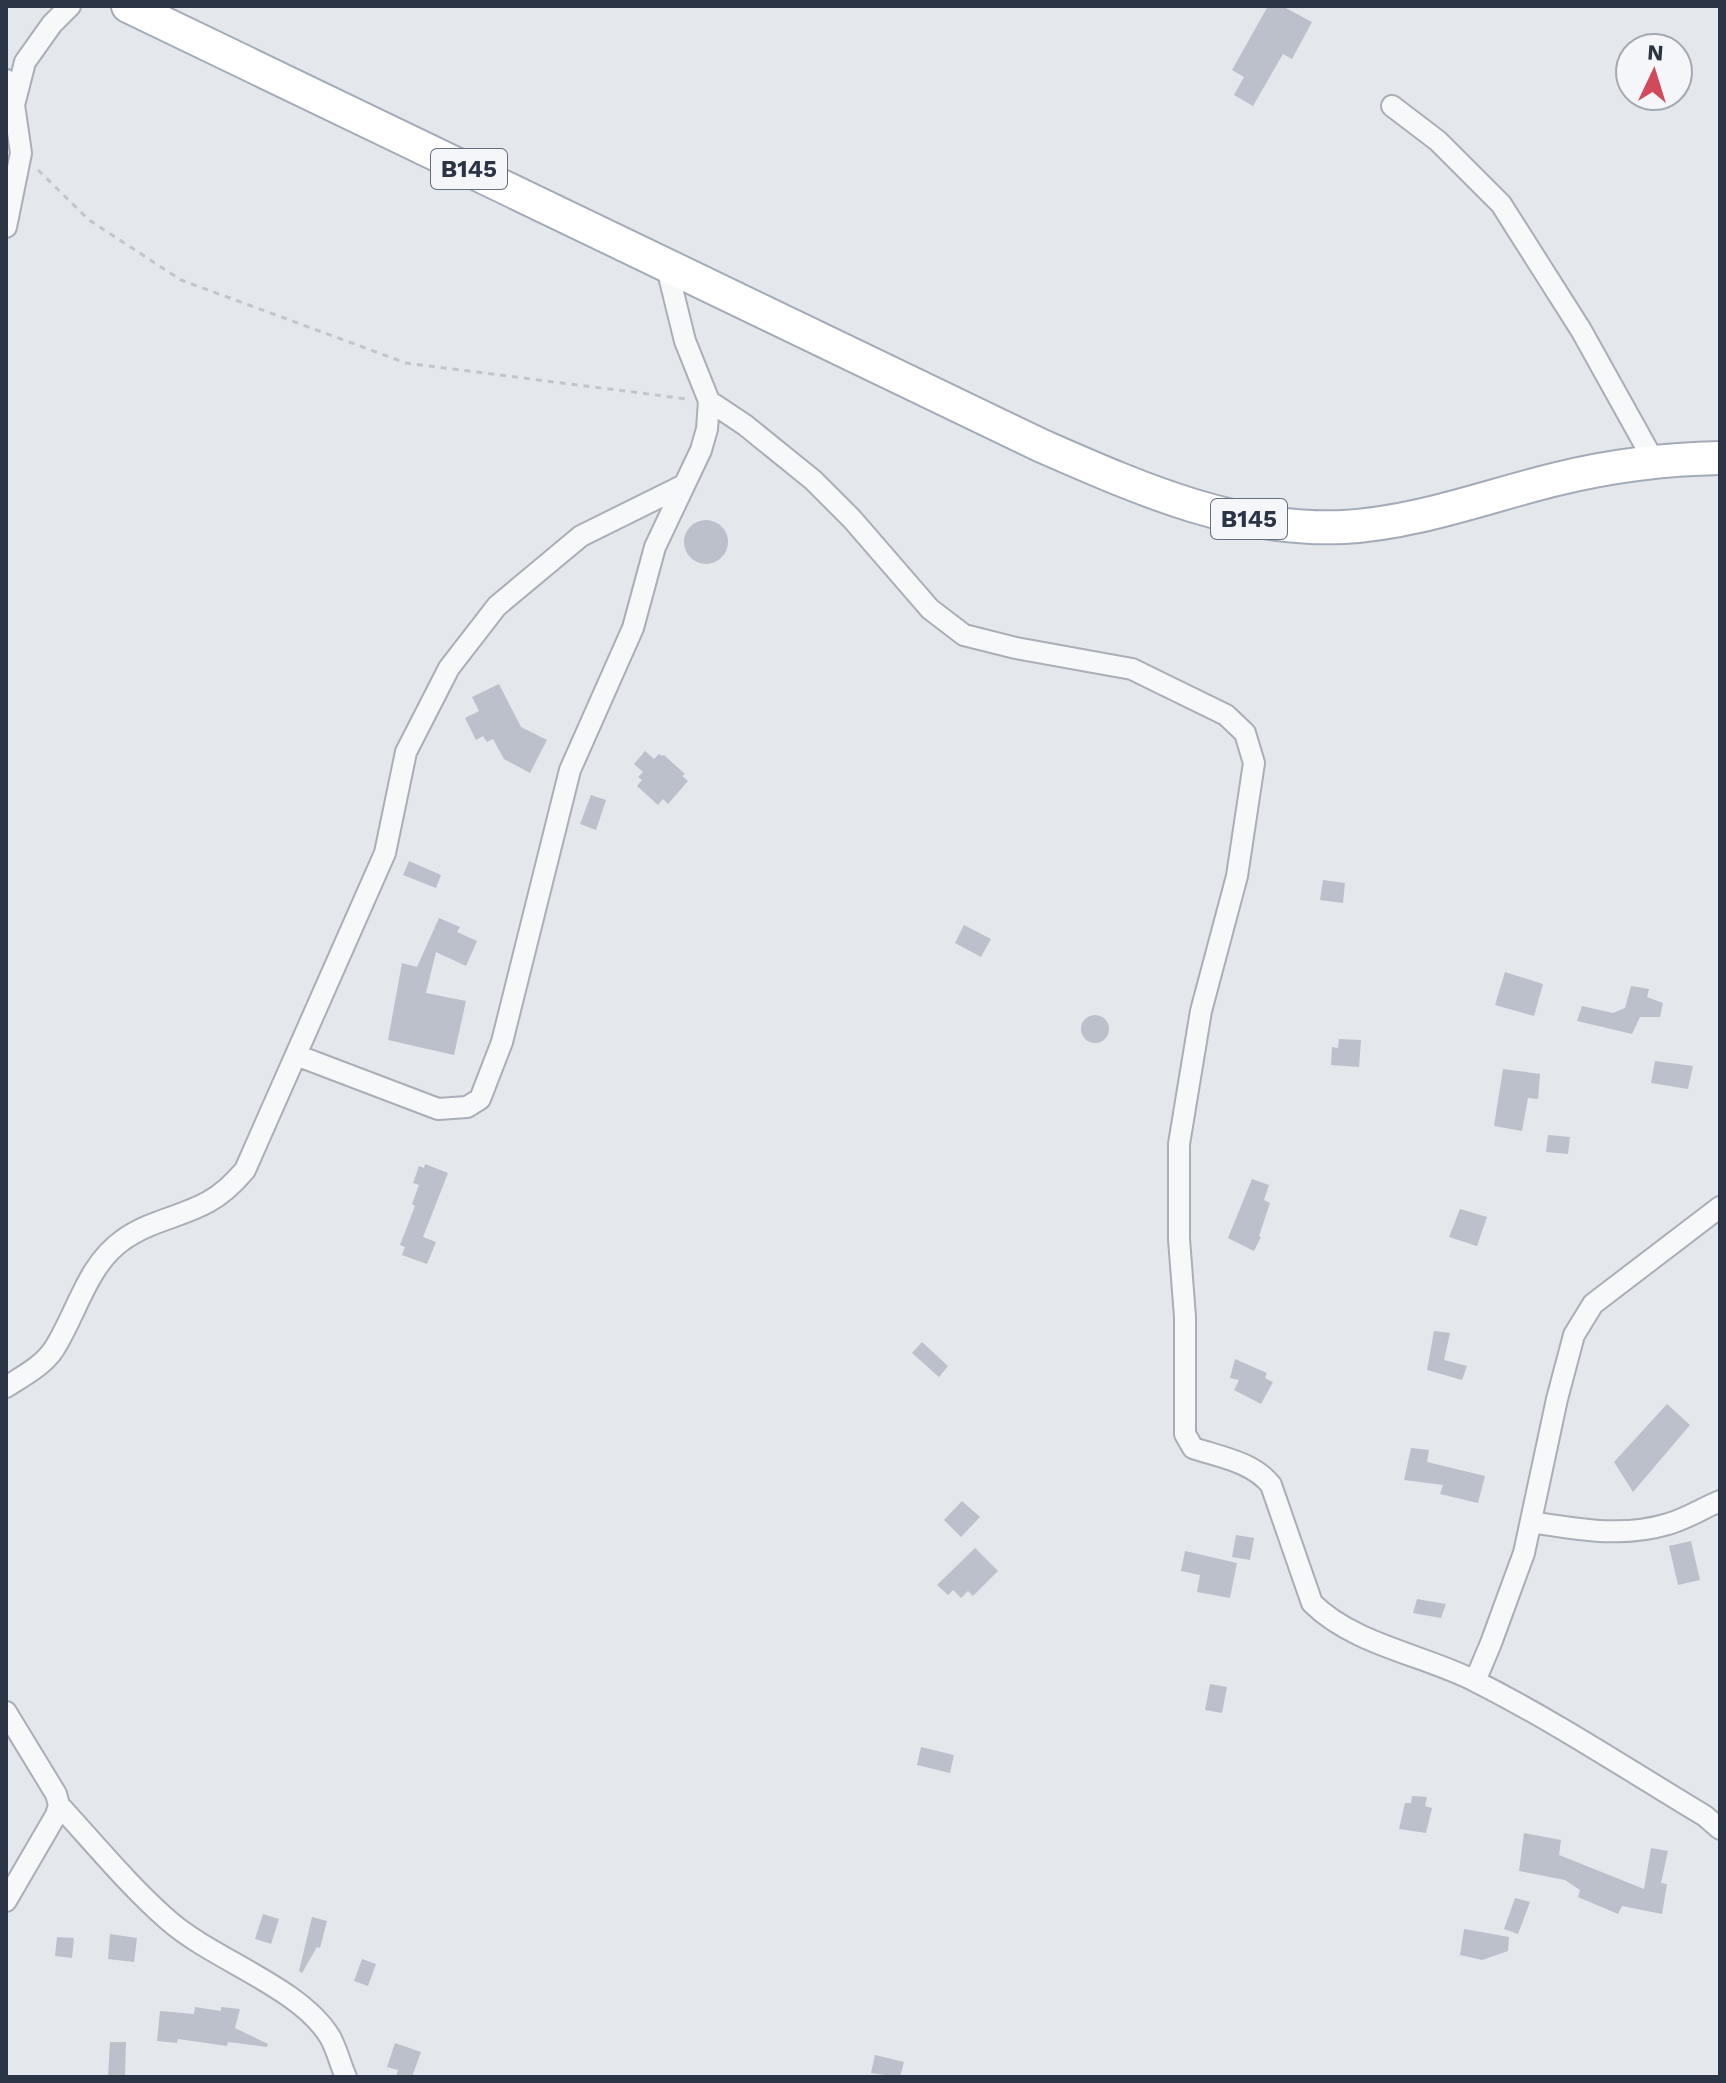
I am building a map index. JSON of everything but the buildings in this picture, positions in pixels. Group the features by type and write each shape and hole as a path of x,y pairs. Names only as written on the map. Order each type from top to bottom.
{"main road":[{"name":"B145","path":"128,6 1042,446 1132,485 1217,514 1286,526 1346,527 1467,505 1558,479 1655,463 1720,458"}],"street":[{"path":"14,105 25,62 52,24 70,6"},
{"path":"6,80 14,105 21,153 6,227"},
{"path":"1392,106 1438,141 1501,204 1581,330 1655,463"},
{"path":"296,1055 438,1109 467,1107 480,1099 502,1042 570,770 633,628 655,547 701,450 707,429 709,401 685,341 666,264"},
{"path":"709,401 745,425 813,480 852,519 930,609 964,635 1016,648 1132,669 1226,715 1245,733 1254,763 1237,876 1201,1011 1179,1144 1179,1239 1185,1317 1185,1434 1193,1448 1255,1469 1271,1485 1303,1582 1312,1603 1324,1615 1387,1647 1475,1681 1558,1727 1705,1816 1720,1829"},
{"path":"6,1387 34,1369 53,1351 100,1261 123,1240 164,1218 206,1204 229,1188 245,1170 385,853 406,752 449,668 497,606 581,536 684,485"},
{"path":"1475,1681 1524,1553 1574,1335 1593,1304 1720,1207"},
{"path":"1531,1522 1595,1532 1641,1531 1671,1523 1720,1501"},
{"path":"6,1712 56,1794 59,1805 168,1920 212,1952 293,2000 310,2015 329,2037 346,2077"},
{"path":"6,1901 59,1805"}],"path":[{"path":"21,153 89,220 181,280 406,363 709,401"}]}
